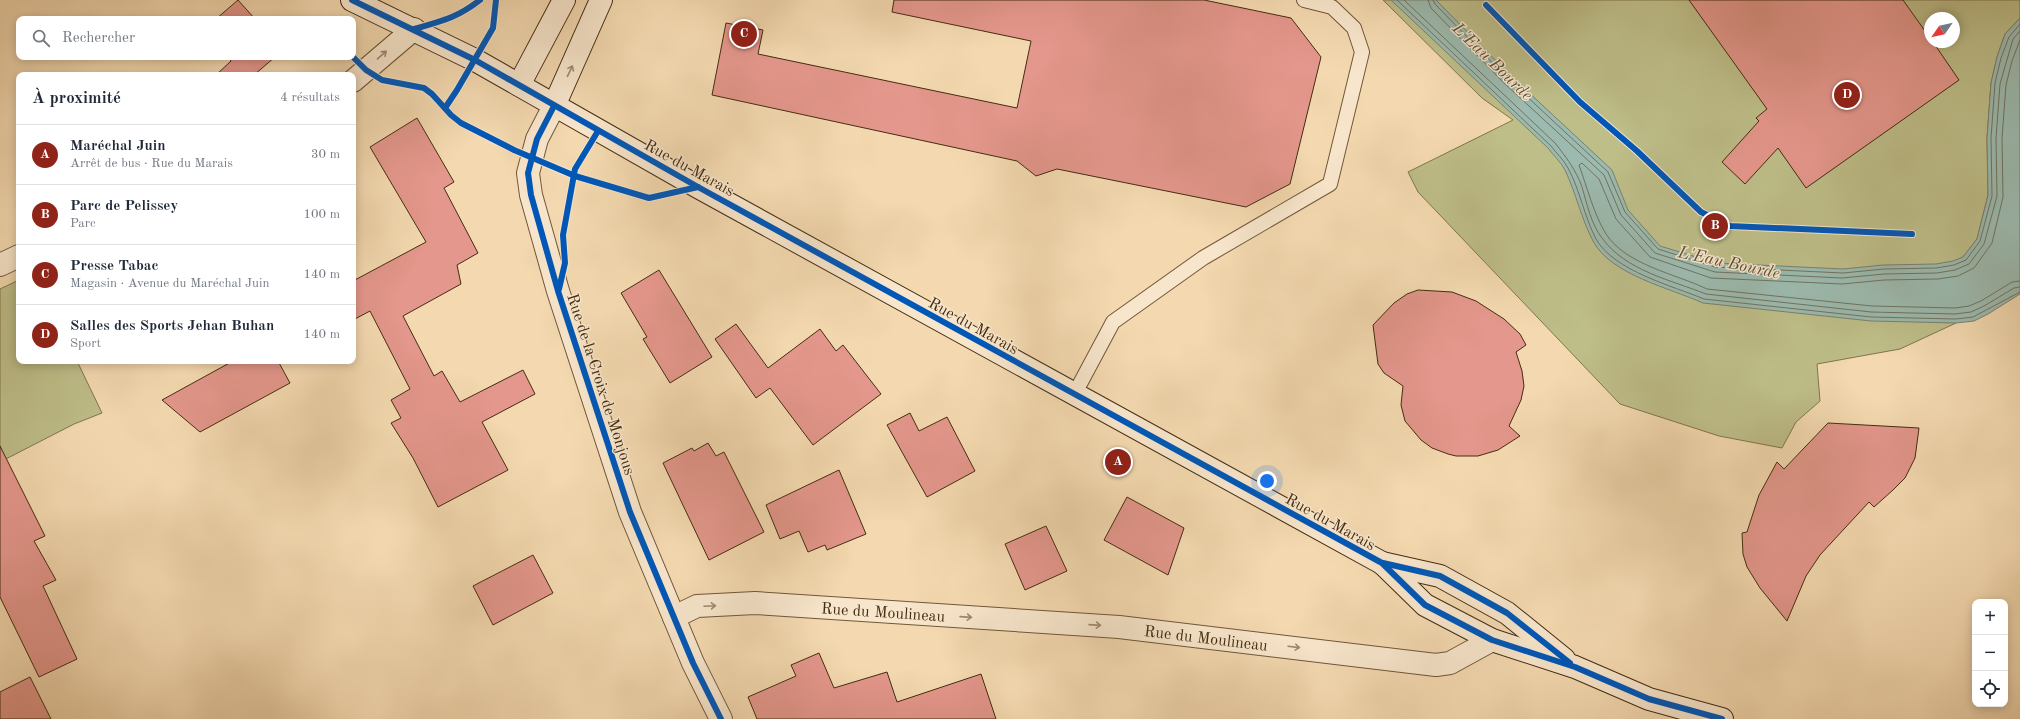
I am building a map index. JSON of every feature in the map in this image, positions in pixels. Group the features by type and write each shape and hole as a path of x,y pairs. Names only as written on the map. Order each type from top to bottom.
{"street":[{"path":"352,0 414,29 519,85 554,106"},
{"path":"519,85 564,0"},
{"name":"Rue de la Croix de Monjous","path":"601,0 554,106 536,139 528,173 531,195 558,291 630,512 674,618 721,719"},
{"path":"356,78 414,29"},
{"name":"Rue du Marais","path":"554,106 1074,395 1382,563 1425,605 1492,640"},
{"path":"0,265 16,257"},
{"name":"Rue du Marais","path":"1382,563 1440,576 1507,613 1575,667"},
{"name":"Rue du Moulineau","path":"674,618 697,606 755,603 1118,626 1436,665 1450,663 1492,640"},
{"path":"1492,640 1575,667 1649,699 1722,719"}],"lane":[{"path":"1074,395 1113,322 1203,258 1330,184 1362,52 1354,28 1332,7 1304,0"}],"green space":[{"path":"1383,0 2020,0 2020,18 2005,34 1997,57 1991,83 1987,138 1988,195 1977,239 1963,257 1953,262 1956,323 1900,349 1817,364 1820,401 1796,422 1782,448 1719,436 1620,404 1418,192 1408,172 1513,120 1482,98"},
{"path":"16,281 16,364 78,364 102,413 74,424 0,462 0,289"}],"water":[{"name":"L'Eau Bourde","path":"1391,0 1436,0 1511,76 1612,170 1628,210 1660,246 1716,263 1843,269 1883,265 1936,264 1953,261 1963,257 1977,239 1988,195 1987,138 1991,83 1997,57 2005,34 2020,18 2020,294 1974,321 1956,323 1871,321 1703,303 1627,272 1613,263 1602,253 1593,241 1565,170 1548,148"}],"building":[{"path":"238,0 252,16 219,16"},
{"path":"894,0 1204,0 1291,18 1321,57 1290,184 1246,207 1057,169 1036,176 1017,161 712,95 726,23 763,30 758,54 1017,108 1031,41 892,12"},
{"path":"1689,0 1903,0 1924,30 1924,48 1937,48 1959,80 1806,188 1778,148 1745,184 1722,162 1759,121 1756,118 1767,109"},
{"path":"230,60 272,60 258,72 219,72 231,61"},
{"path":"417,118 454,182 444,188 478,253 457,265 461,284 403,316 434,376 442,371 460,402 523,370 535,394 482,422 508,470 438,507 413,458 391,423 401,418 391,400 410,389 370,311 356,318 356,279 426,242 370,147"},
{"path":"659,270 712,357 670,383 643,339 647,337 621,293"},
{"path":"1418,290 1452,292 1476,301 1504,319 1520,334 1526,345 1516,352 1522,371 1524,386 1521,400 1509,426 1520,436 1498,450 1478,456 1456,456 1448,454 1432,448 1421,440 1405,421 1401,405 1403,386 1384,373 1378,364 1373,325 1394,303 1407,294"},
{"path":"736,324 768,368 820,329 836,351 843,345 881,394 813,445 770,388 756,398 715,339"},
{"path":"228,364 280,364 290,383 200,432 162,400"},
{"path":"910,413 919,431 947,417 975,471 927,497 887,425"},
{"path":"1828,423 1919,428 1915,458 1905,478 1874,507 1869,502 1820,555 1806,576 1787,621 1760,588 1747,567 1743,554 1742,533 1747,532 1759,495 1777,462 1784,469"},
{"path":"708,443 716,456 724,452 764,532 709,560 663,463 692,448 694,451"},
{"path":"0,446 45,536 34,541 56,580 43,586 77,659 39,677 0,597"},
{"path":"839,470 866,534 827,550 825,545 808,552 799,531 780,539 766,505"},
{"path":"1127,497 1184,528 1168,575 1104,540"},
{"path":"1046,526 1067,571 1025,590 1005,544"},
{"path":"533,555 553,593 493,625 473,586"},
{"path":"819,653 834,688 887,672 897,702 981,674 996,719 757,719 748,697 796,676 791,665"},
{"path":"30,677 51,719 0,719 0,692"}],"cycle path":[{"path":"352,0 475,60 698,187 1382,563 1425,605 1492,640 1575,667 1649,699 1722,719"},
{"path":"414,29 456,15 480,0"},
{"path":"445,108 493,28 496,0"},
{"path":"1486,5 1580,102 1637,151 1701,212 1730,226 1912,234"},
{"path":"356,60 366,70 382,80 424,88 461,123 514,150 575,176 649,198 698,187"},
{"path":"554,106 537,139 528,173 531,195 558,291 630,512 693,663 721,719"},
{"path":"559,289 565,263 563,235 575,169 598,131"},
{"path":"1383,563 1440,576 1507,613 1570,663"}],"place":[{"name":"Presse Tabac","path":"744,34"},
{"name":"Salles des Sports Jehan Buhan","path":"1847,95"},
{"name":"Parc de Pelissey","path":"1715,226"},
{"name":"Maréchal Juin","path":"1118,462"}]}
